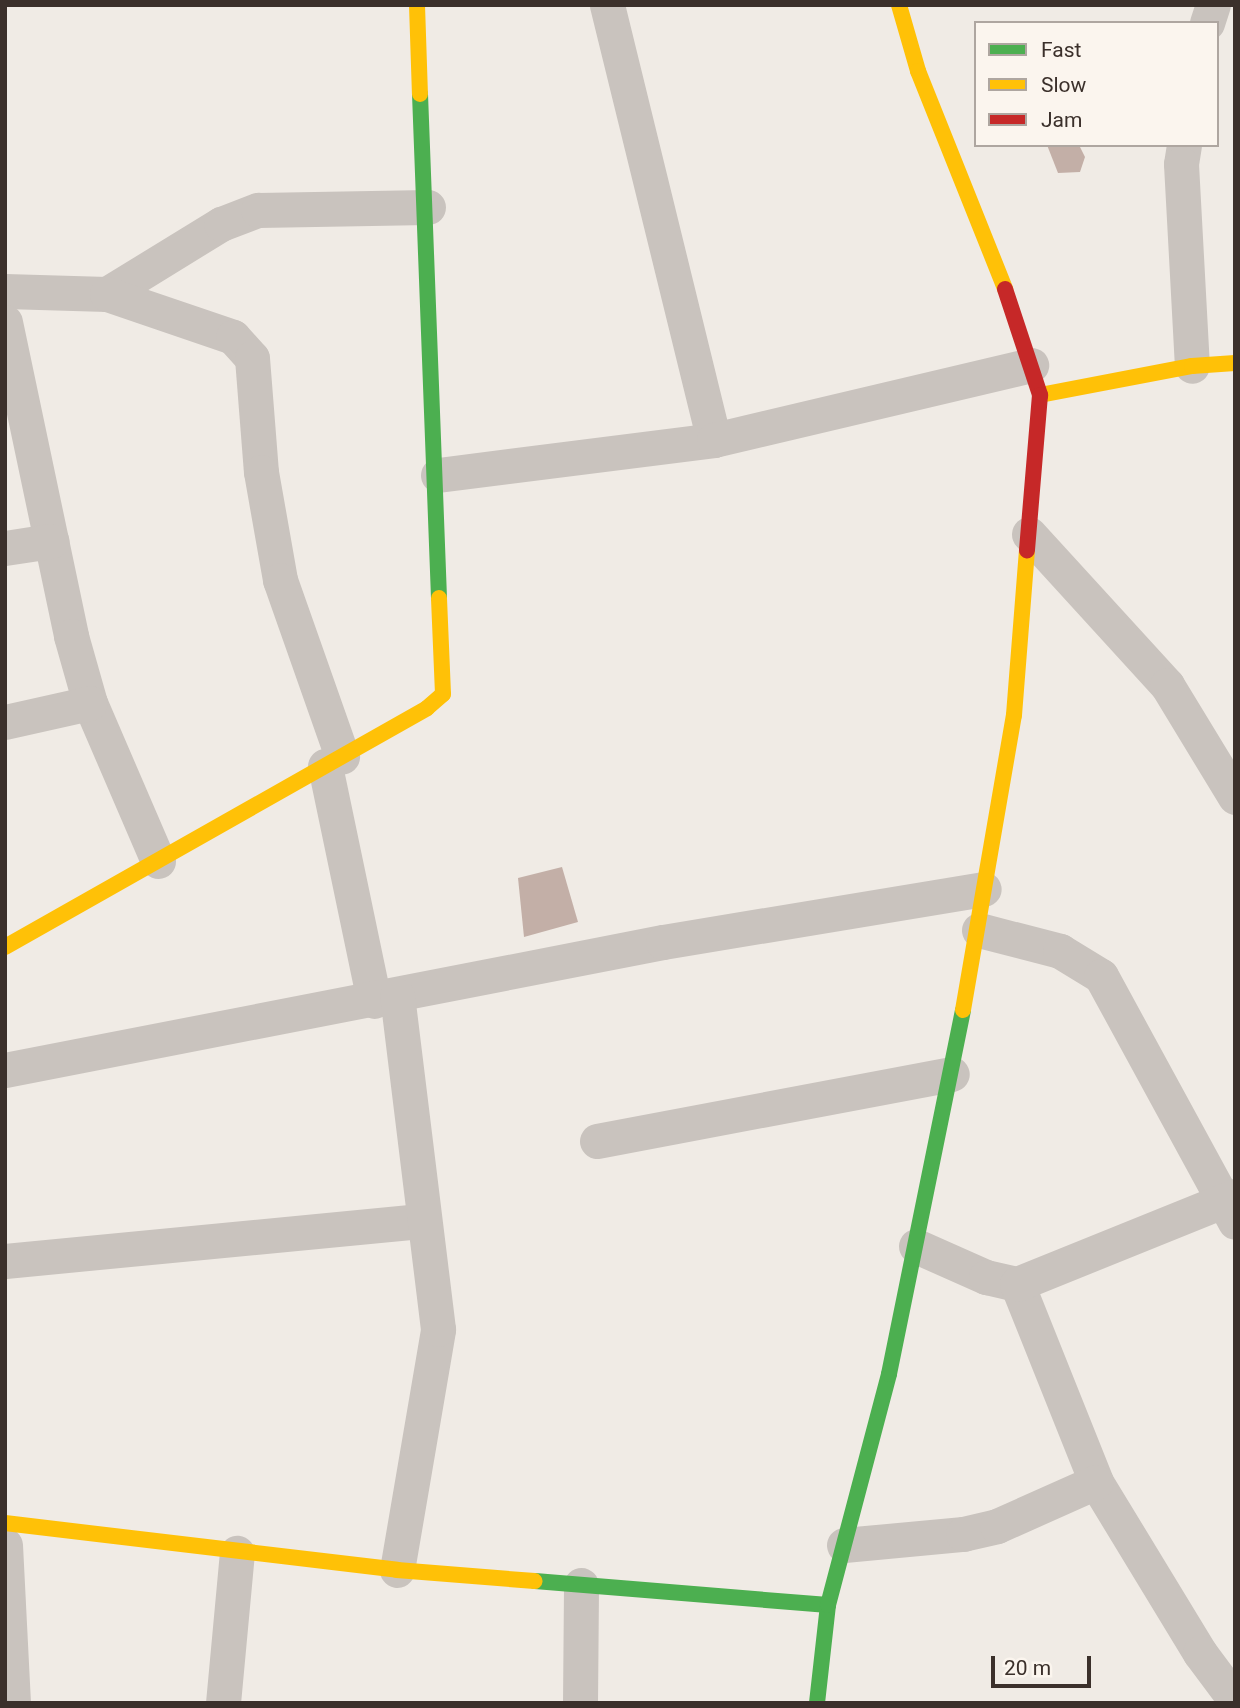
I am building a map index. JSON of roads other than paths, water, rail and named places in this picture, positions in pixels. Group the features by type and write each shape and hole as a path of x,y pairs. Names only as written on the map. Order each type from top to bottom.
{"main road":[{"path":"5,947 427,709 443,694 428,207 417,5"},
{"path":"817,1703 828,1605 916,1246 979,930 1014,715 1029,534 1036,380 1000,272 918,71 899,5"},
{"path":"1036,380 1235,363"},
{"path":"5,1523 237,1553 397,1570 828,1605"}],"street":[{"path":"607,5 650,165 714,440"},
{"path":"1184,147 1181,164 1192,366"},
{"path":"107,294 222,224 258,211 428,207"},
{"path":"5,291 107,294 233,337 252,358 261,472 280,580 333,761 386,999 423,1221 438,1353 397,1570"},
{"path":"5,322 51,541 90,703 158,861"},
{"path":"438,475 714,440 1036,380"},
{"path":"1029,534 1167,685 1235,797"},
{"path":"5,548 51,541"},
{"path":"5,722 90,703"},
{"path":"5,1070 386,999 663,942 984,888"},
{"path":"916,1246 986,1277 1017,1284 1230,1206 1101,976 1060,951 979,930"},
{"path":"597,1141 952,1074"},
{"path":"5,1261 423,1221"},
{"path":"1017,1284 1096,1482 1200,1653 1235,1700"},
{"path":"844,1545 963,1534 997,1526 1096,1482"},
{"path":"5,1545 13,1703"},
{"path":"223,1703 237,1553"},
{"path":"580,1703 581,1585"}]}
